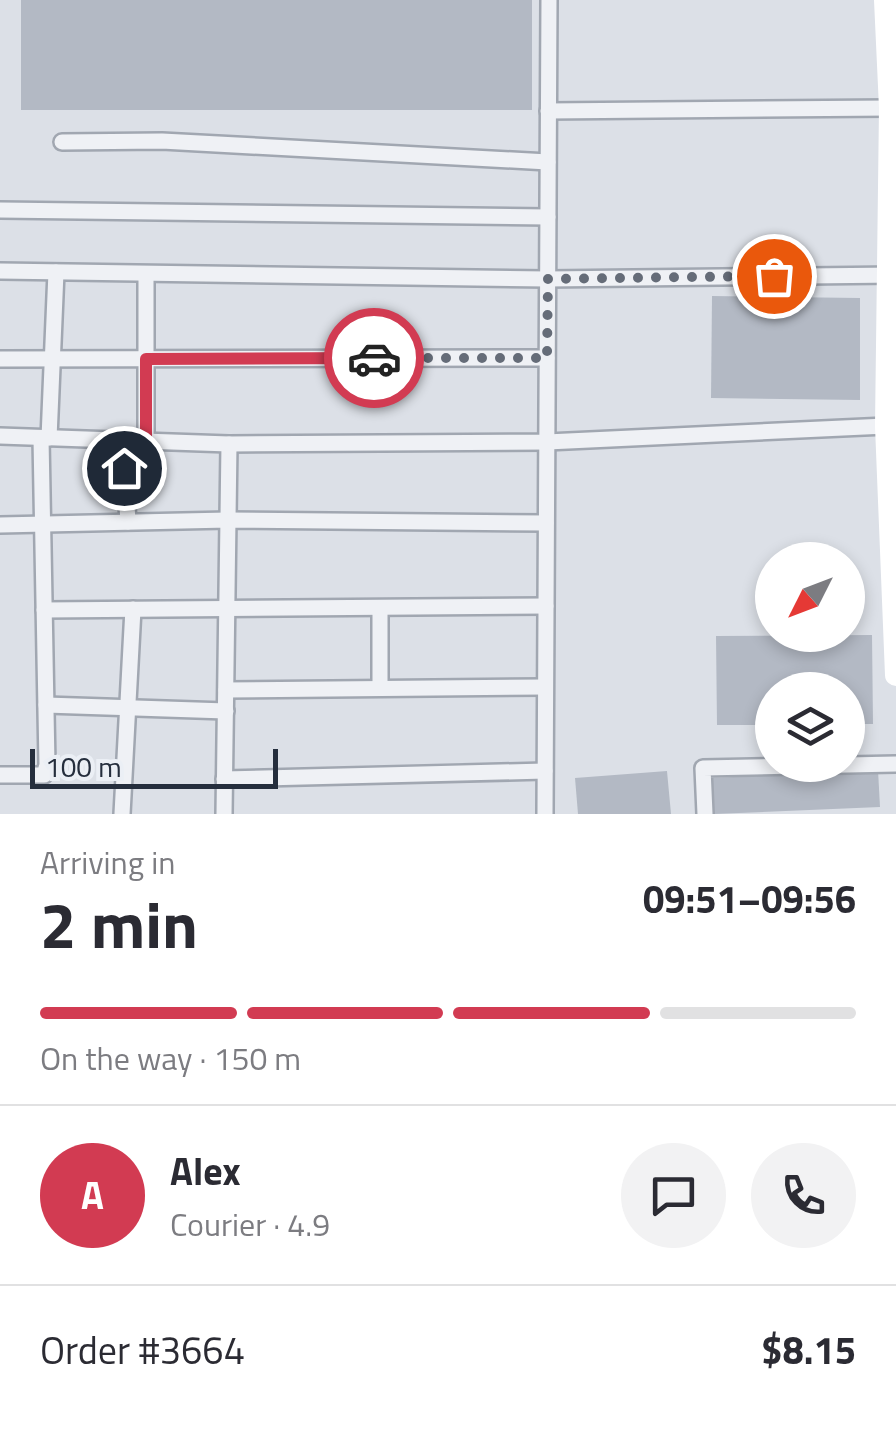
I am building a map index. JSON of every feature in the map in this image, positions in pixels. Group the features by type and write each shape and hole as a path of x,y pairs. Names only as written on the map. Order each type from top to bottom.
{"street":[{"path":"545,814 549,0"},
{"path":"885,0 892,275 886,426 896,676"},
{"path":"548,110 890,108"},
{"path":"62,142 162,141 548,162"},
{"path":"0,210 548,218"},
{"path":"0,272 548,279 892,275"},
{"path":"0,775 44,774 42,524 56,272"},
{"path":"146,274 146,442"},
{"path":"0,359 547,358"},
{"path":"0,436 229,444 547,442 886,426"},
{"path":"123,441 128,522"},
{"path":"224,814 229,444"},
{"path":"0,525 228,520 546,524"},
{"path":"44,610 546,606"},
{"path":"380,608 380,688"},
{"path":"122,814 132,609"},
{"path":"226,690 545,687"},
{"path":"46,705 226,711"},
{"path":"705,814 703,768 896,764"},
{"path":"224,779 545,771"}],"building":[{"path":"21,0 532,0 532,110 21,110"},
{"path":"712,296 860,298 860,400 711,398"},
{"path":"865,635 872,635 873,724 865,724 865,672 755,672 755,725 717,725 716,636 755,636 755,652 865,652"},
{"path":"878,770 880,807 714,814 712,778 755,776 755,782 865,782 865,771"},
{"path":"667,771 671,814 578,814 575,778"}],"way so far":[{"path":"374,358 547,358 548,279 774,276"}],"route":[{"path":"124,468 123,441 146,442 146,359 374,358"}]}
